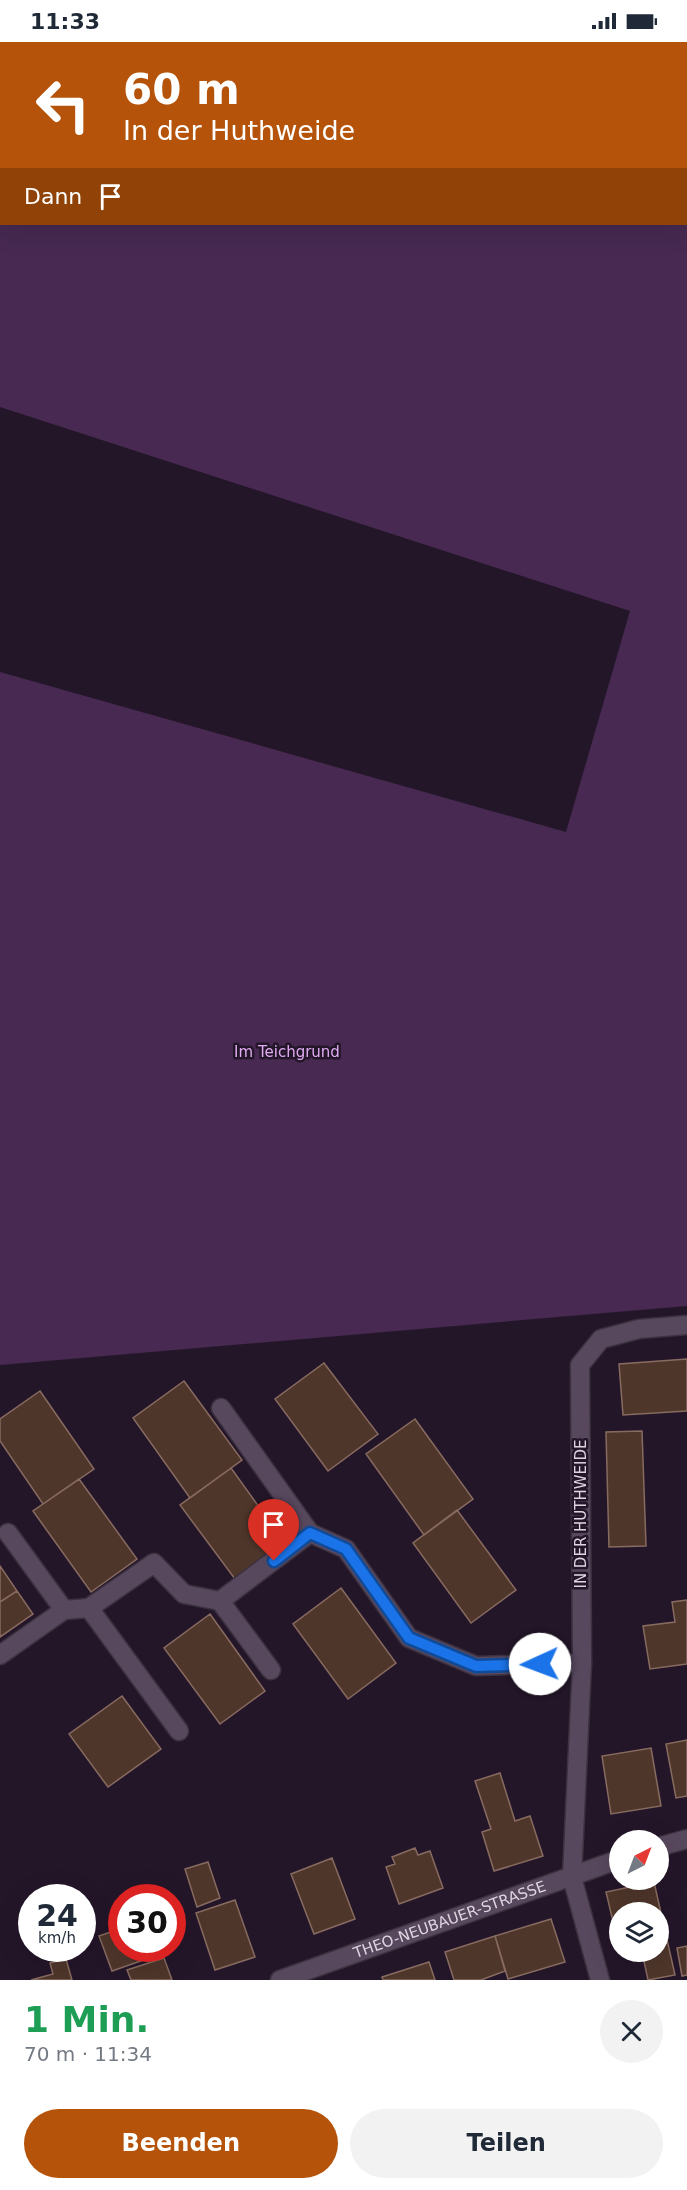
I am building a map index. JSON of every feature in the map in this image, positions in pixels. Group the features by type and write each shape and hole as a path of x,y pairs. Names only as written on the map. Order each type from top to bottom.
{"street":[{"name":"IN DER HUTHWEIDE","path":"600,1980 572,1877 582,1663 580,1365 601,1339 639,1329 687,1325"},
{"path":"221,1408 310,1533 346,1549 409,1638 476,1666 582,1663"},
{"path":"8,1533 64,1610"},
{"path":"220,1601 310,1533"},
{"path":"0,1655 64,1610 89,1608 154,1563 184,1594 220,1601 271,1670"},
{"path":"89,1608 179,1731"},
{"path":"669,1844 687,1839"},
{"name":"THEO-NEUBAUER-STRASSE","path":"280,1980 609,1863"}],"green space":[{"name":"Im Teichgrund","path":"0,225 687,225 687,1306 0,1365 0,672 566,832 630,611 0,407"}],"building":[{"path":"687,1359 687,1411 623,1415 619,1364"},
{"path":"324,1363 378,1434 328,1471 275,1399"},
{"path":"184,1381 242,1460 190,1498 133,1418"},
{"path":"40,1391 94,1469 43,1504 0,1441 0,1419"},
{"path":"415,1419 473,1499 424,1535 366,1454"},
{"path":"642,1431 646,1546 609,1547 606,1432"},
{"path":"231,1468 285,1543 235,1579 180,1505"},
{"path":"79,1479 137,1559 91,1592 33,1511"},
{"path":"457,1510 516,1590 471,1623 413,1543"},
{"path":"0,1566 17,1591 0,1602"},
{"path":"341,1588 396,1663 348,1699 293,1624"},
{"path":"17,1591 33,1614 0,1637 0,1602"},
{"path":"687,1600 687,1664 650,1669 643,1626 675,1622 672,1602"},
{"path":"210,1614 265,1691 220,1724 164,1648"},
{"path":"122,1696 161,1749 108,1787 69,1734"},
{"path":"687,1740 687,1796 676,1798 666,1744"},
{"path":"651,1748 661,1806 611,1814 602,1756"},
{"path":"500,1773 515,1821 530,1816 543,1856 494,1871 482,1832 491,1829 475,1781"},
{"path":"415,1848 418,1855 430,1851 443,1888 399,1904 386,1867 395,1864 392,1857"},
{"path":"332,1858 355,1919 314,1934 291,1874"},
{"path":"208,1862 220,1898 197,1907 185,1869"},
{"path":"656,1890 659,1902 609,1902 609,1905 606,1892"},
{"path":"235,1900 255,1957 215,1970 196,1913"},
{"path":"551,1919 565,1962 508,1979 495,1936"},
{"path":"108,1933 108,1960 99,1936"},
{"path":"495,1936 505,1971 481,1980 454,1980 445,1952"},
{"path":"687,1946 687,1975 682,1976 677,1948"},
{"path":"669,1948 675,1975 648,1980 644,1962 669,1962"},
{"path":"67,1962 72,1980 31,1980 53,1974 50,1963"},
{"path":"109,1962 138,1962 112,1971"},
{"path":"152,1962 165,1962 172,1980 131,1980 127,1970"},
{"path":"429,1962 435,1980 383,1980 382,1977"}],"route":[{"path":"274,1561 310,1533 346,1549 409,1638 476,1666 540,1664"}]}
